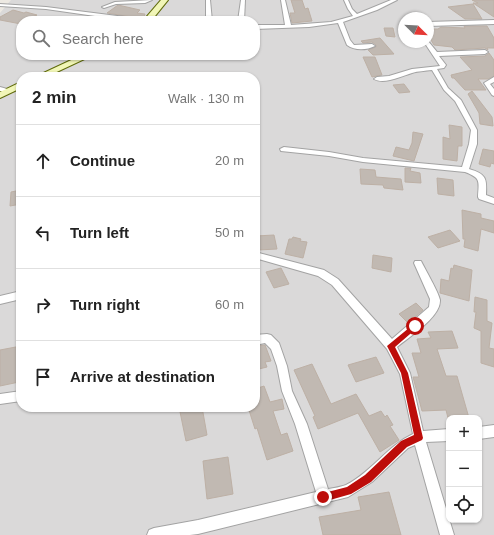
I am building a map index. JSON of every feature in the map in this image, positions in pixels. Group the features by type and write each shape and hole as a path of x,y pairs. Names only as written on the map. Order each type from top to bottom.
{"street":[{"path":"104,7 115,3 145,2 150,0"},
{"path":"151,16 165,0"},
{"path":"208,0 209,16"},
{"path":"241,16 243,0"},
{"path":"283,0 288,26"},
{"path":"346,0 350,9 356,16"},
{"path":"260,27 340,21 381,7 395,0"},
{"path":"0,5 46,8 104,16"},
{"path":"340,21 348,43 351,47 360,48 372,46"},
{"path":"434,24 494,22"},
{"path":"377,79 390,78 412,72 434,69 443,65 431,48"},
{"path":"435,54 485,52"},
{"path":"50,72 77,60"},
{"path":"434,69 446,89 458,100 474,130 473,144 465,170"},
{"path":"494,79 487,83 494,94"},
{"path":"0,95 4,90 16,86"},
{"path":"284,149 329,154 363,160 465,170 478,174 483,181 482,197 494,201"},
{"path":"260,256 321,273 335,282 391,346 405,373 419,438 448,535"},
{"path":"391,346 434,309 435,299 418,263"},
{"path":"0,300 16,297"},
{"path":"260,339 268,338 275,346 287,391 301,424 322,487 323,497"},
{"path":"0,399 16,397"},
{"path":"482,433 494,431"},
{"path":"154,535 181,533 348,491 368,478 404,444 419,438 446,435"}],"shaded area":[{"path":"11,0 494,0 494,535 0,535 0,13"}],"building":[{"path":"291,0 302,0 305,9 308,8 312,21 292,23 290,13 295,13"},
{"path":"472,0 494,0 494,17 473,3 478,3"},
{"path":"473,4 482,19 465,19 448,7"},
{"path":"118,5 140,10 137,13 145,14 144,16 125,16 107,13"},
{"path":"13,10 37,15 16,16 16,23 0,20 0,17"},
{"path":"464,26 487,26 494,38 494,48 487,48 488,50 485,48 455,50 452,47 434,45 434,29 441,27 465,28"},
{"path":"384,28 393,28 395,37 386,36"},
{"path":"380,38 394,54 373,55 368,50 376,47 376,45 372,42 363,43 361,41"},
{"path":"489,53 494,60 494,76 488,79 478,79 486,90 465,90 454,78 452,78 451,75 472,70 460,57 485,56"},
{"path":"363,57 375,57 382,75 372,77"},
{"path":"404,84 410,92 399,93 393,85"},
{"path":"472,91 492,117 493,126 480,124 479,113 468,94"},
{"path":"449,125 462,127 462,146 458,146 457,161 443,159 443,137 450,139"},
{"path":"413,132 423,134 414,161 393,156 396,147 409,150 412,143"},
{"path":"483,149 494,151 494,164 491,163 490,167 479,164"},
{"path":"405,168 411,168 410,171 420,173 421,183 405,182"},
{"path":"360,169 375,170 376,177 401,179 403,190 384,188 383,185 361,184"},
{"path":"437,178 453,180 454,196 438,194"},
{"path":"16,191 16,205 10,206 11,192"},
{"path":"462,210 481,214 481,218 494,221 494,233 481,229 478,251 464,247 465,239 463,239"},
{"path":"450,230 460,241 438,248 428,237"},
{"path":"274,235 277,249 260,250 260,236"},
{"path":"293,237 301,239 300,241 307,242 303,258 285,254 289,239 292,239"},
{"path":"373,255 392,258 391,272 372,268"},
{"path":"454,265 472,270 469,301 440,293 441,279 449,281 451,268 453,269"},
{"path":"281,268 289,284 274,288 266,272"},
{"path":"475,297 487,300 487,321 492,323 489,348 494,349 494,367 481,363 481,331 474,328 476,312 474,312"},
{"path":"416,303 423,310 408,323 399,314"},
{"path":"452,331 458,348 437,349 446,376 457,376 468,415 447,415 446,410 422,411 413,377 419,377 412,353 421,353 417,339 431,338 428,332"},
{"path":"265,345 271,361 265,362 267,367 260,369 260,346"},
{"path":"16,347 16,383 0,386 0,350"},
{"path":"376,357 384,373 356,382 348,365"},
{"path":"312,364 331,404 356,394 369,416 381,411 385,417 387,415 393,425 390,426 399,440 380,452 358,413 318,429 313,417 315,416 294,370"},
{"path":"264,386 270,402 282,399 284,409 273,411 281,435 287,433 293,451 267,460 257,428 255,429 250,412 260,412 260,387"},
{"path":"180,412 203,412 207,435 186,441"},
{"path":"228,457 233,494 207,499 203,461"},
{"path":"389,492 401,535 323,535 319,517 361,510 358,497"}],"route":[{"path":"323,497 348,491 368,478 404,444 419,438 405,373 391,346 415,326"}]}
